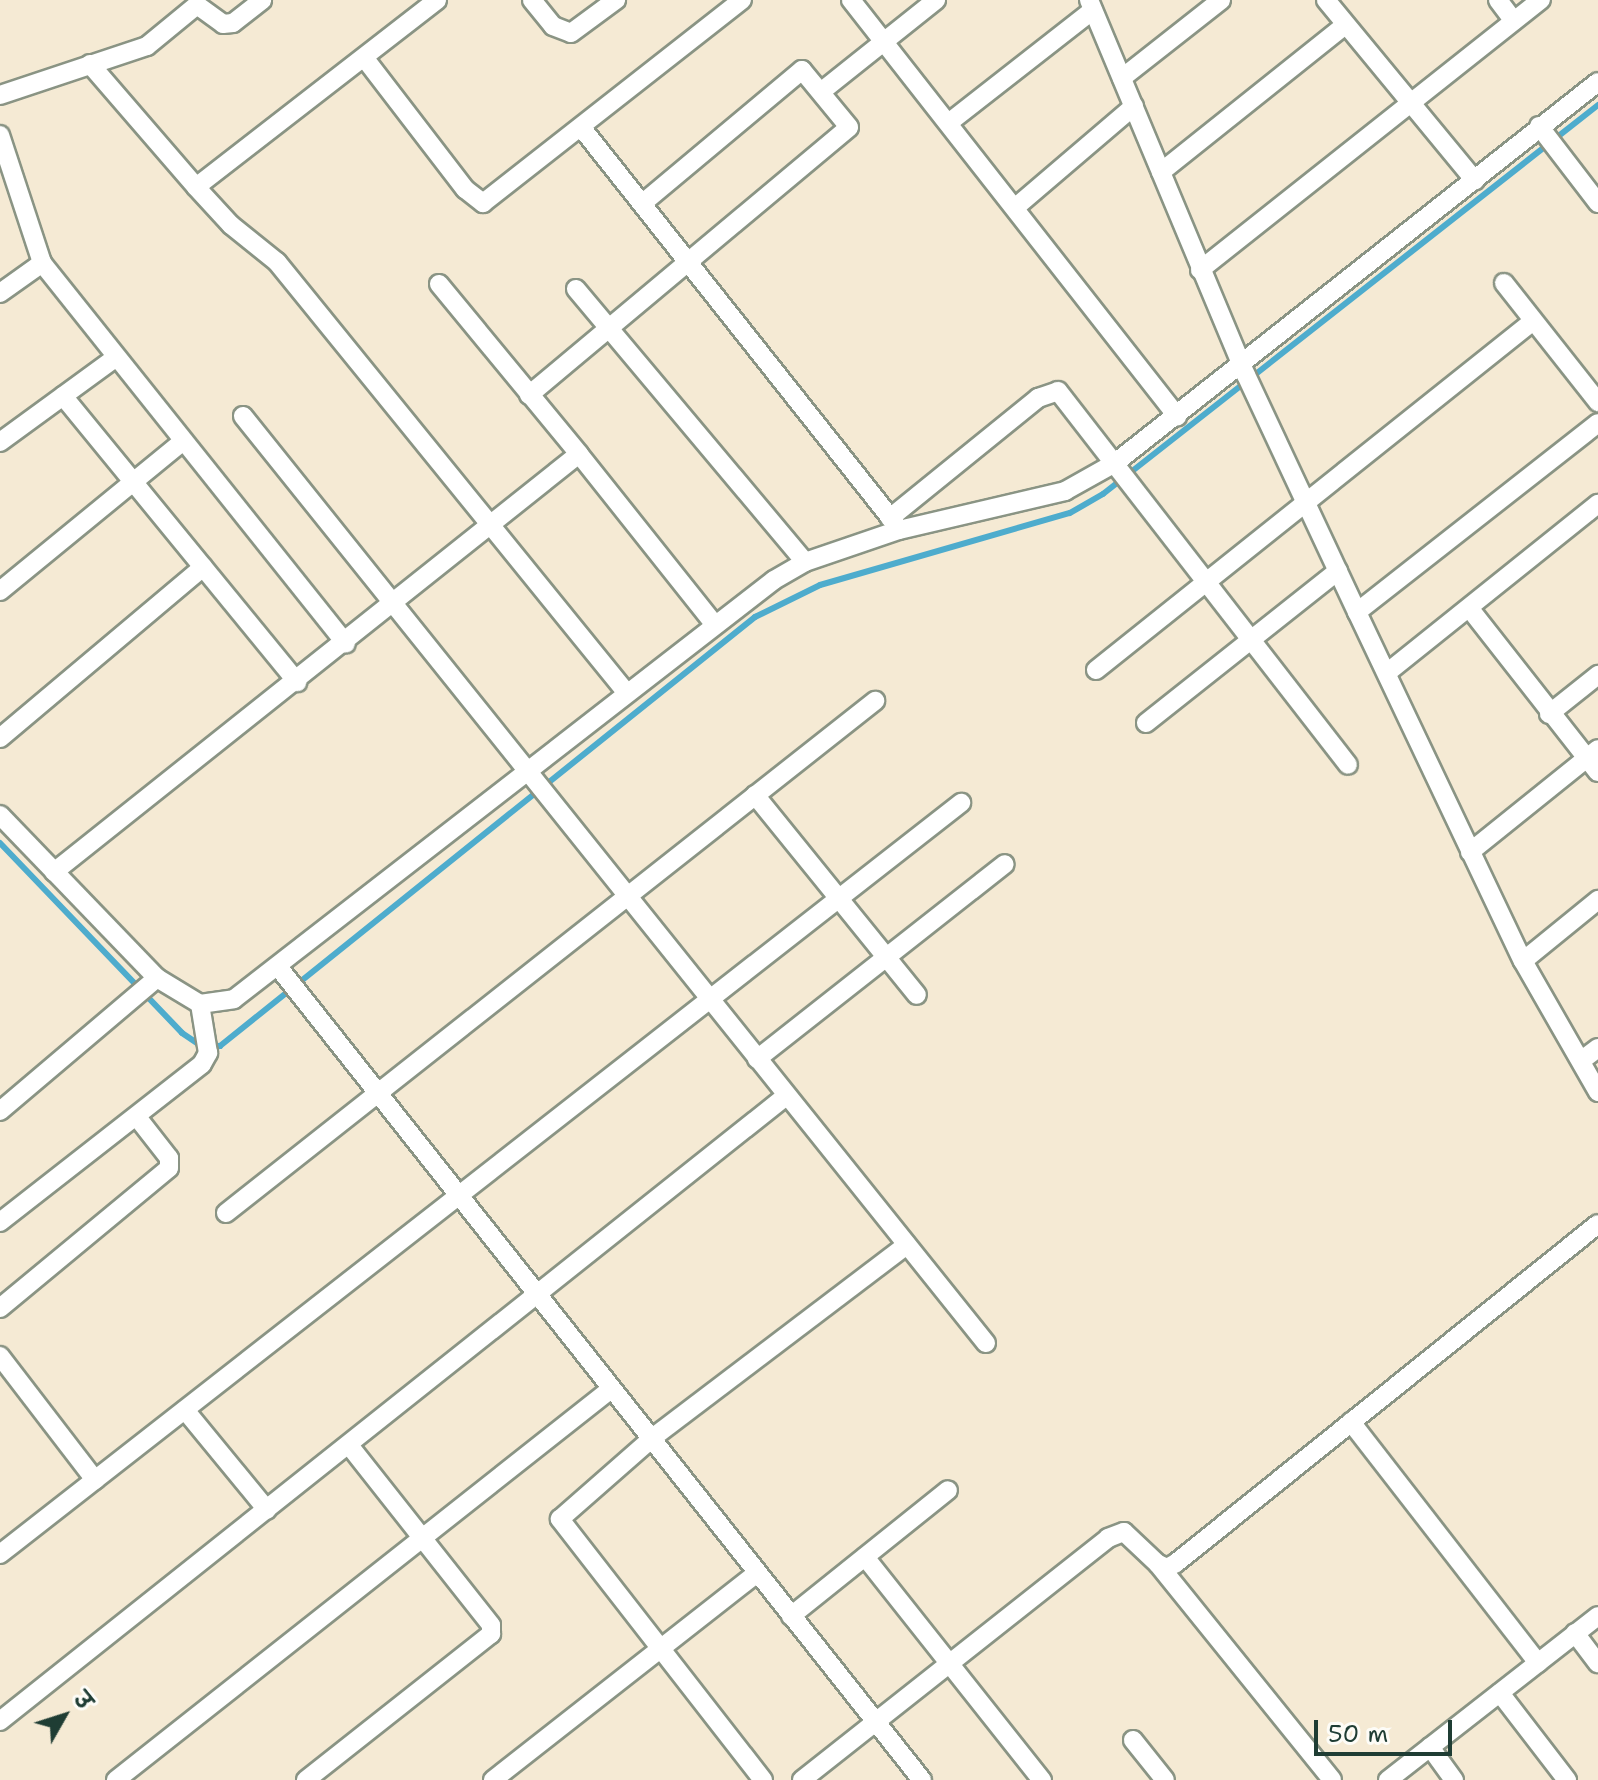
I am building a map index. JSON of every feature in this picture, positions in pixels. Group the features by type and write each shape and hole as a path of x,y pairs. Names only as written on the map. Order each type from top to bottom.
{"street":[{"path":"0,95 147,46 190,8 200,4 223,24 233,23 262,0"},
{"path":"196,187 366,60 437,0"},
{"path":"532,0 553,26 571,33 616,0"},
{"path":"366,60 465,189 483,203 742,0"},
{"path":"851,0 951,121 1177,416"},
{"path":"822,91 936,0"},
{"path":"1122,78 1221,0"},
{"path":"1326,0 1475,181"},
{"path":"1498,0 1514,21"},
{"path":"1200,270 1541,0"},
{"path":"951,121 1091,5 1200,270 1357,612 1523,961 1598,1092"},
{"path":"1161,172 1345,25"},
{"path":"90,64 231,225 277,262 626,692"},
{"path":"529,395 848,133 849,127 808,72 799,72 644,202"},
{"path":"0,815 157,978 200,1004 234,999 279,968 626,692 805,562 895,524 1065,491 1115,463 1244,368 1539,126 1598,82"},
{"path":"1017,206 1134,106"},
{"path":"1539,126 1598,203"},
{"path":"581,127 644,202 895,524"},
{"path":"0,135 42,263 346,644"},
{"path":"0,293 42,263"},
{"path":"1504,283 1598,402"},
{"path":"439,284 715,625"},
{"path":"576,289 805,562"},
{"path":"1096,670 1305,499 1533,321"},
{"path":"0,442 115,358"},
{"path":"895,524 1049,390 1064,395 1348,765"},
{"path":"63,396 130,484 297,682"},
{"path":"243,416 986,1343"},
{"path":"1357,612 1598,423"},
{"path":"0,591 182,442"},
{"path":"54,872 346,644 579,454"},
{"path":"1388,672 1598,504"},
{"path":"0,738 203,567"},
{"path":"1146,723 1338,571"},
{"path":"1470,609 1549,714 1594,760 1470,852"},
{"path":"1549,714 1598,675"},
{"path":"226,1213 875,701"},
{"path":"755,795 917,995"},
{"path":"0,1554 961,803"},
{"path":"757,1059 1005,864"},
{"path":"1523,961 1598,900"},
{"path":"279,968 922,1780"},
{"path":"0,1111 157,978"},
{"path":"0,1222 202,1064 208,1053 200,1004"},
{"path":"1582,1060 1598,1048"},
{"path":"0,1721 786,1096"},
{"path":"0,1308 169,1168 169,1158 137,1117"},
{"path":"1158,1564 1167,1568 1176,1563 1598,1224"},
{"path":"763,1780 560,1519 651,1439 907,1245"},
{"path":"0,1356 95,1480"},
{"path":"116,1780 611,1389"},
{"path":"185,1410 267,1510"},
{"path":"1351,1422 1538,1663"},
{"path":"306,1780 491,1634 491,1625 349,1445"},
{"path":"791,1616 948,1490"},
{"path":"802,1780 1115,1534 1124,1532 1158,1564 1332,1780"},
{"path":"865,1557 1042,1780"},
{"path":"493,1780 757,1573"},
{"path":"1388,1780 1598,1616"},
{"path":"1575,1633 1598,1663"},
{"path":"1500,1693 1567,1780"},
{"path":"1133,1740 1165,1780"},
{"path":"1430,1747 1454,1780"}],"waterway":[{"path":"0,843 182,1033 200,1045 220,1046 755,617 820,585 1070,513 1103,494 1598,105"}]}
